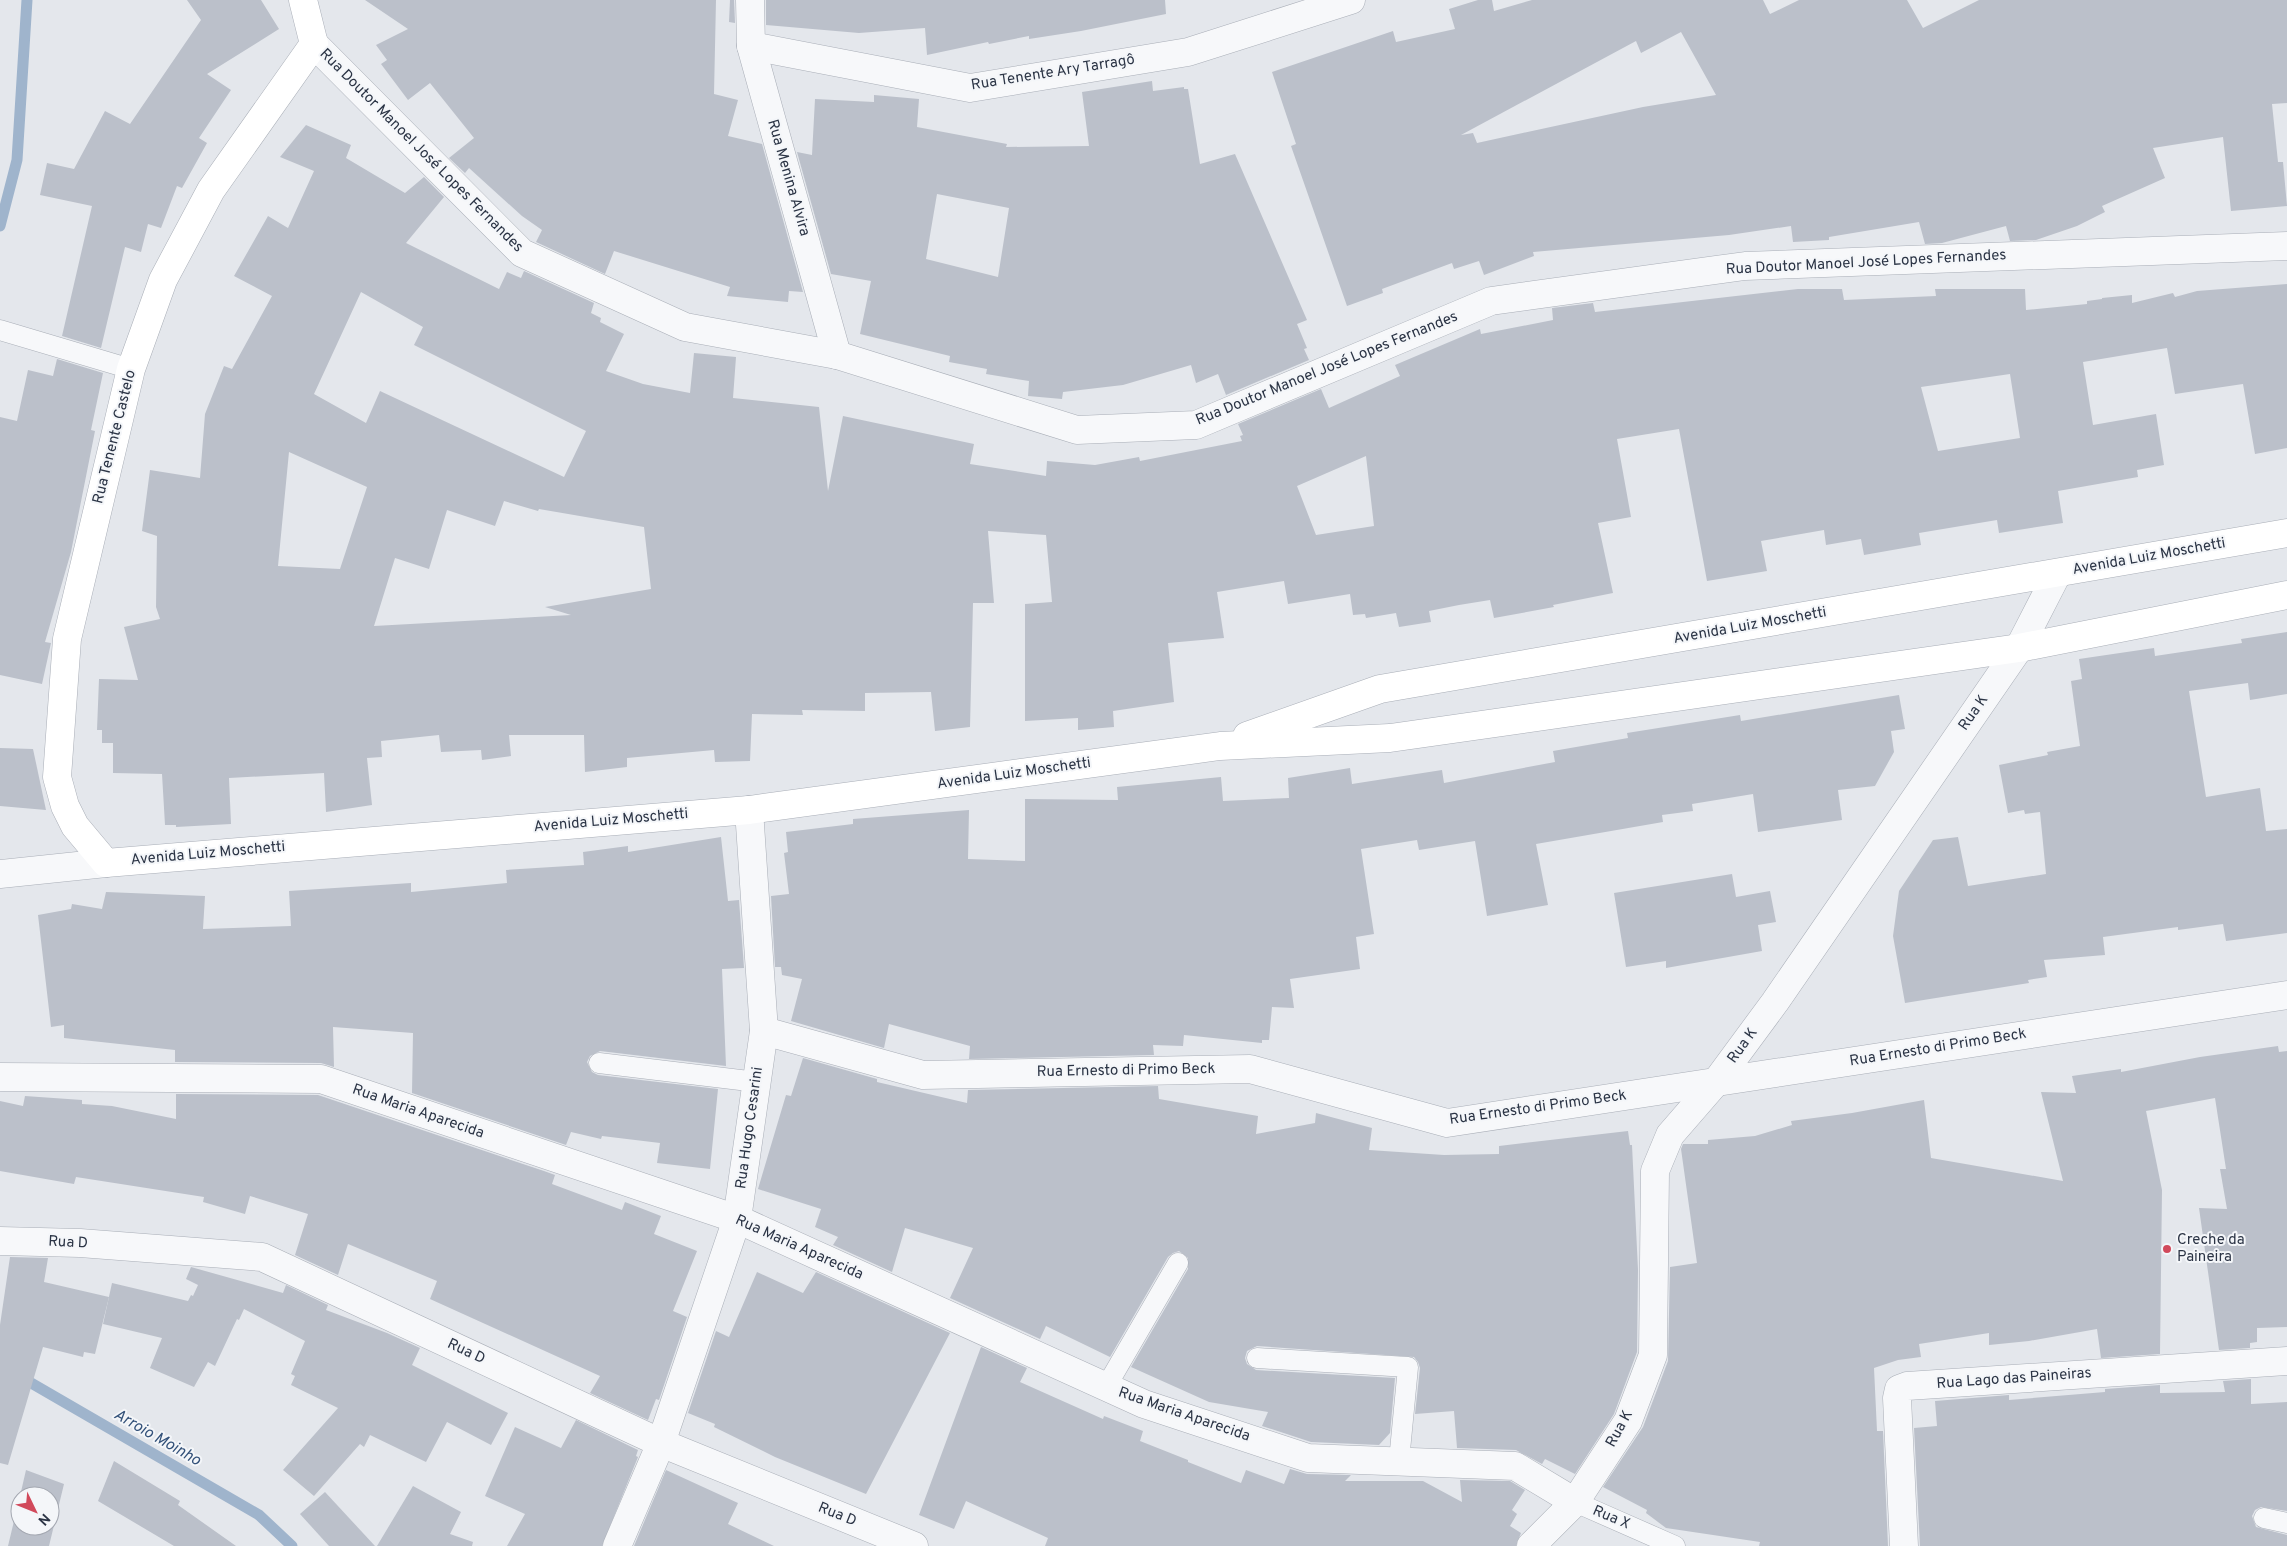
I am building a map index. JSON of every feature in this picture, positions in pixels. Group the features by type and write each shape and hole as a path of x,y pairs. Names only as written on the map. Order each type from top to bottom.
{"street":[{"name":"Rua Doutor Manoel José Lopes Fernandes","path":"303,0 314,44 522,253 685,327 837,355 1077,430 1196,425 1492,301 1745,266 2287,246"},
{"name":"Rua Menina Alvira","path":"750,0 751,46 837,355"},
{"name":"Rua Tenente Ary Tarragô","path":"751,46 970,88 1188,52 1351,0"},
{"name":"Rua Tenente Castelo","path":"106,863 74,826 65,806 57,777 67,639 131,369 163,280 210,190 314,44"},
{"name":"Avenida Luiz Moschetti","path":"1220,746 1380,689 2287,533"},
{"name":"Rua K","path":"1531,1546 1574,1502 1628,1422 1653,1355 1655,1171 1670,1135 1716,1082 1775,1002 2019,648 2057,574"},
{"name":"Avenida Luiz Moschetti","path":"0,874 106,863 749,810 1220,746 1390,738 2019,648 2287,595"},
{"name":"Rua Hugo Cesarini","path":"617,1546 661,1443 737,1219 764,1032 749,810"},
{"name":"Rua Ernesto di Primo Beck","path":"764,1032 923,1075 1250,1069 1447,1123 2287,995"},
{"name":"Rua Maria Aparecida","path":"0,1077 321,1079 737,1219 1144,1404 1308,1458 1515,1466 1574,1502"},
{"name":"Rua D","path":"0,1240 80,1243 262,1257 661,1443 914,1546"},
{"name":"Rua Lago das Paineiras","path":"1904,1546 1897,1398 1899,1390 1907,1386 2287,1361"}],"lane":[{"path":"0,330 131,369"},
{"path":"599,1063 757,1082"},
{"path":"1106,1387 1178,1263"},
{"path":"1256,1358 1408,1367 1399,1461"},
{"name":"Rua X","path":"1574,1502 1675,1546"},
{"path":"2264,1518 2287,1523"}],"building":[{"path":"187,0 261,0 279,29 207,74 231,90 199,138 207,143 182,188 177,186 161,228 148,224 141,252 125,247 101,348 62,336 92,206 40,195 47,163 74,169 105,111 130,124 201,20"},
{"path":"365,0 716,0 714,94 738,100 728,136 762,144 803,292 789,291 788,302 727,296 730,287 614,251 605,274 536,242 542,230 522,216 469,168 465,173 449,158 474,138 430,83 408,100 381,64 387,60 376,45 408,29"},
{"path":"730,0 734,0 735,23 729,22"},
{"path":"766,0 1165,0 1166,14 1081,31 1029,39 1029,36 989,44 988,42 927,55 925,28 859,33 766,25"},
{"path":"1478,0 1492,0 1494,11 1532,0 1763,0 1770,14 1799,0 1907,0 1923,28 1979,0 2287,0 2287,103 2272,104 2278,162 2283,162 2287,206 2231,211 2223,137 2153,148 2165,178 2102,206 2105,212 2077,226 2036,240 2010,241 2006,226 1942,243 1925,244 1919,222 1829,237 1829,240 1793,242 1791,226 1729,235 1533,252 1534,256 1484,275 1479,261 1454,269 1452,263 1382,289 1383,293 1347,306 1291,146 1296,144 1272,72 1393,31 1396,42 1455,29 1449,9","holes":["1681,32 1716,95 1643,107 1477,143 1473,133 1461,135 1636,41 1641,53"]},
{"path":"1152,81 1153,91 1184,87 1184,89 1188,89 1200,164 1235,154 1307,320 1297,324 1307,348 1304,349 1309,360 1226,395 1218,374 1196,383 1191,365 1123,385 1063,392 1062,399 1028,396 1029,381 986,374 987,369 949,362 950,356 860,334 871,281 831,274 797,152 812,155 815,99 874,102 874,95 919,99 917,127 1007,144 1006,147 1089,146 1082,92","holes":["937,194 1009,208 998,277 926,259"]},
{"path":"306,125 351,145 346,158 405,193 424,177 444,197 406,243 499,289 507,272 521,278 524,271 594,303 591,313 601,318 600,322 624,334 606,371 643,384 690,393 694,353 736,357 733,398 819,407 828,491 843,416 974,444 970,464 1046,476 1047,461 1095,465 1139,457 1140,461 1242,441 1240,436 1243,435 1238,424 1321,389 1329,408 1400,376 1395,365 1480,329 1481,334 1553,320 1552,308 1593,303 1595,312 1798,289 1842,289 1844,300 1936,296 1935,289 2025,289 2026,310 2087,304 2087,301 2102,298 2132,295 2132,303 2173,293 2175,297 2197,291 2287,284 2287,448 2255,454 2243,384 2175,394 2167,348 2083,362 2093,425 2156,414 2164,465 2137,470 2138,477 2058,491 2063,523 1999,533 1997,520 1919,533 1921,545 1864,555 1861,539 1826,545 1824,530 1761,541 1767,571 1707,581 1679,429 1617,439 1631,517 1598,523 1613,593 1553,605 1554,607 1494,618 1490,600 1429,611 1431,622 1399,627 1396,613 1366,618 1365,614 1353,615 1350,594 1288,604 1284,581 1217,592 1224,638 1168,643 1174,702 1113,711 1114,727 1078,730 1078,718 1025,721 1025,604 1052,602 1046,535 988,531 994,603 973,603 970,727 935,731 931,692 865,693 865,711 802,710 803,715 752,714 750,761 715,762 714,750 627,758 627,767 585,772 584,735 509,735 511,756 482,760 481,750 441,752 439,735 381,741 382,757 367,758 372,805 326,812 324,773 229,778 231,824 176,827 176,825 165,825 162,774 113,773 113,743 102,743 102,730 97,730 99,679 138,680 124,627 160,619 156,607 157,536 142,531 150,470 200,478 205,414 224,366 232,369 272,296 234,276 268,216 288,228 314,171 280,157","holes":["361,292 423,327 414,345 586,431 564,477 380,391 366,423 314,394","2010,374 2020,438 1938,451 1921,387","289,452 367,487 340,569 278,566","1366,456 1374,526 1316,535 1297,486","504,501 538,511 539,509 644,527 651,589 545,607 571,615 374,626 395,558 429,569 447,510 495,526"]},
{"path":"57,359 103,373 91,430 95,431 71,552 45,642 51,643 42,684 0,675 0,417 17,421 28,370 53,376"},
{"path":"2287,632 2287,694 2250,700 2248,683 2189,691 2206,797 2260,788 2266,831 2287,829 2287,933 2226,941 2223,924 2178,930 2178,927 2103,937 2105,955 2044,960 2047,977 2028,980 2029,983 1905,1003 1893,936 1899,891 1933,840 1958,837 1968,886 2046,874 2040,812 2025,814 2024,810 2008,813 1999,765 2048,755 2047,752 2080,746 2071,681 2082,679 2079,659 2154,648 2155,656 2242,643 2241,639"},
{"path":"1899,695 1905,729 1891,731 1894,752 1875,786 1838,790 1842,820 1758,832 1753,794 1692,804 1693,811 1662,815 1663,822 1536,844 1548,905 1487,916 1475,841 1419,850 1417,840 1361,849 1374,934 1356,937 1360,969 1290,979 1294,1008 1272,1007 1269,1040 1262,1040 1262,1043 1184,1035 1183,1046 1153,1045 1154,1055 969,1059 970,1046 889,1024 884,1048 791,1021 802,979 782,975 781,967 775,967 771,896 789,894 784,853 788,852 786,832 853,824 853,819 969,810 968,859 1025,861 1025,799 1118,800 1117,787 1221,777 1223,801 1289,798 1288,778 1350,768 1352,784 1442,770 1444,783 1555,762 1553,751 1628,738 1627,733 1740,715 1741,721"},
{"path":"0,748 33,749 46,810 0,806"},
{"path":"721,837 728,901 739,900 744,968 722,969 726,1066 600,1051 590,1056 587,1062 592,1072 598,1075 718,1089 710,1169 657,1163 660,1143 602,1136 601,1139 571,1132 566,1145 412,1093 413,1033 333,1027 334,1067 321,1063 175,1062 175,1050 64,1038 64,1025 51,1027 38,915 71,909 72,904 102,909 106,892 205,896 203,929 291,926 289,891 411,883 411,892 507,883 506,870 584,865 583,852 628,846 628,852"},
{"path":"1732,874 1736,897 1770,891 1776,922 1758,925 1762,951 1666,968 1666,961 1626,967 1614,893"},
{"path":"2278,1046 2279,1052 2287,1051 2287,1327 2257,1328 2257,1342 2250,1343 2250,1348 2219,1350 2199,1208 2227,1209 2220,1169 2226,1169 2215,1098 2146,1111 2162,1190 2160,1354 2101,1358 2097,1329 2029,1341 1989,1345 1989,1333 1919,1344 1921,1357 1898,1360 1874,1368 1877,1431 1883,1431 1888,1546 1759,1546 1760,1542 1666,1528 1646,1513 1647,1510 1603,1487 1643,1427 1668,1361 1670,1267 1697,1263 1681,1149 1683,1144 1708,1144 1708,1140 1755,1136 1792,1125 1791,1121 1852,1113 1924,1100 1931,1158 2063,1181 2041,1092 2076,1093 2072,1076 2121,1069 2121,1072 2200,1057"},
{"path":"803,1058 877,1079 877,1082 967,1103 968,1090 1158,1086 1159,1099 1258,1116 1256,1134 1315,1123 1316,1113 1372,1128 1369,1150 1444,1155 1499,1154 1499,1146 1628,1131 1630,1145 1632,1145 1638,1270 1637,1352 1614,1414 1575,1474 1545,1459 1542,1464 1516,1450 1457,1448 1454,1411 1415,1414 1420,1368 1414,1357 1257,1346 1247,1351 1245,1358 1247,1364 1256,1370 1395,1378 1390,1433 1379,1445 1311,1442 1262,1426 1268,1412 1209,1402 1131,1367 1188,1269 1188,1258 1179,1251 1168,1257 1110,1357 1046,1326 1040,1339 950,1298 973,1248 905,1228 892,1272 833,1245 838,1237 815,1227 821,1209 758,1189 786,1095 791,1096"},
{"path":"176,1094 318,1095 555,1175 552,1184 622,1210 625,1202 661,1216 654,1234 697,1251 673,1311 687,1317 659,1400 656,1399 648,1420 590,1393 600,1376 430,1299 437,1281 348,1244 338,1275 295,1255 308,1214 250,1196 245,1214 203,1202 204,1197 76,1177 74,1184 0,1171 0,1101 23,1106 25,1096 82,1100 82,1104 112,1106 176,1119"},
{"path":"10,1257 48,1258 44,1282 109,1297 95,1354 84,1352 83,1357 43,1347 8,1465 0,1463 0,1325"},
{"path":"191,1267 283,1293 286,1285 328,1305 326,1310 387,1333 420,1348 412,1365 508,1413 491,1445 447,1422 426,1462 370,1435 364,1447 360,1444 314,1496 283,1470 338,1408 291,1385 295,1376 291,1374 305,1341 244,1309 239,1320 237,1319 215,1366 208,1362 194,1387 150,1368 162,1338 103,1324 112,1283 188,1301 191,1295 193,1296 198,1285 186,1279"},
{"path":"757,1272 803,1293 816,1272 950,1333 866,1494 775,1457 714,1427 715,1424 688,1413 716,1331 729,1337"},
{"path":"981,1347 1027,1368 1020,1382 1103,1419 1104,1416 1143,1431 1140,1441 1241,1483 1246,1470 1284,1484 1290,1469 1307,1474 1351,1475 1345,1481 1423,1481 1462,1502 1460,1480 1510,1481 1525,1490 1512,1510 1517,1514 1510,1526 1521,1533 1516,1546 1045,1546 1048,1538 966,1501 954,1529 919,1515"},
{"path":"2251,1379 2251,1404 2287,1402 2287,1511 2261,1507 2255,1510 2252,1516 2256,1527 2287,1535 2287,1546 1920,1546 1914,1428 1937,1426 1935,1401 2009,1395 2009,1400 2105,1392 2105,1389 2160,1385 2160,1393 2225,1392 2223,1381"},
{"path":"576,1420 638,1450 636,1456 638,1457 602,1546 507,1546 525,1514 485,1496 515,1427 561,1448"},
{"path":"114,1461 180,1501 178,1505 236,1546 174,1546 98,1501"},
{"path":"26,1470 64,1484 60,1501 60,1486 22,1486"},
{"path":"666,1470 738,1503 728,1524 774,1546 634,1546"},
{"path":"413,1486 461,1512 450,1534 473,1542 472,1546 377,1546"},
{"path":"325,1492 375,1546 329,1546 300,1514"},
{"path":"10,1536 51,1536 49,1546 8,1546"}],"waterway":[{"path":"0,226 17,160 27,0"},
{"name":"Arroio Moinho","path":"0,1365 259,1515 292,1546"}],"place":[{"name":"Creche da Paineira","path":"2167,1249"}]}
